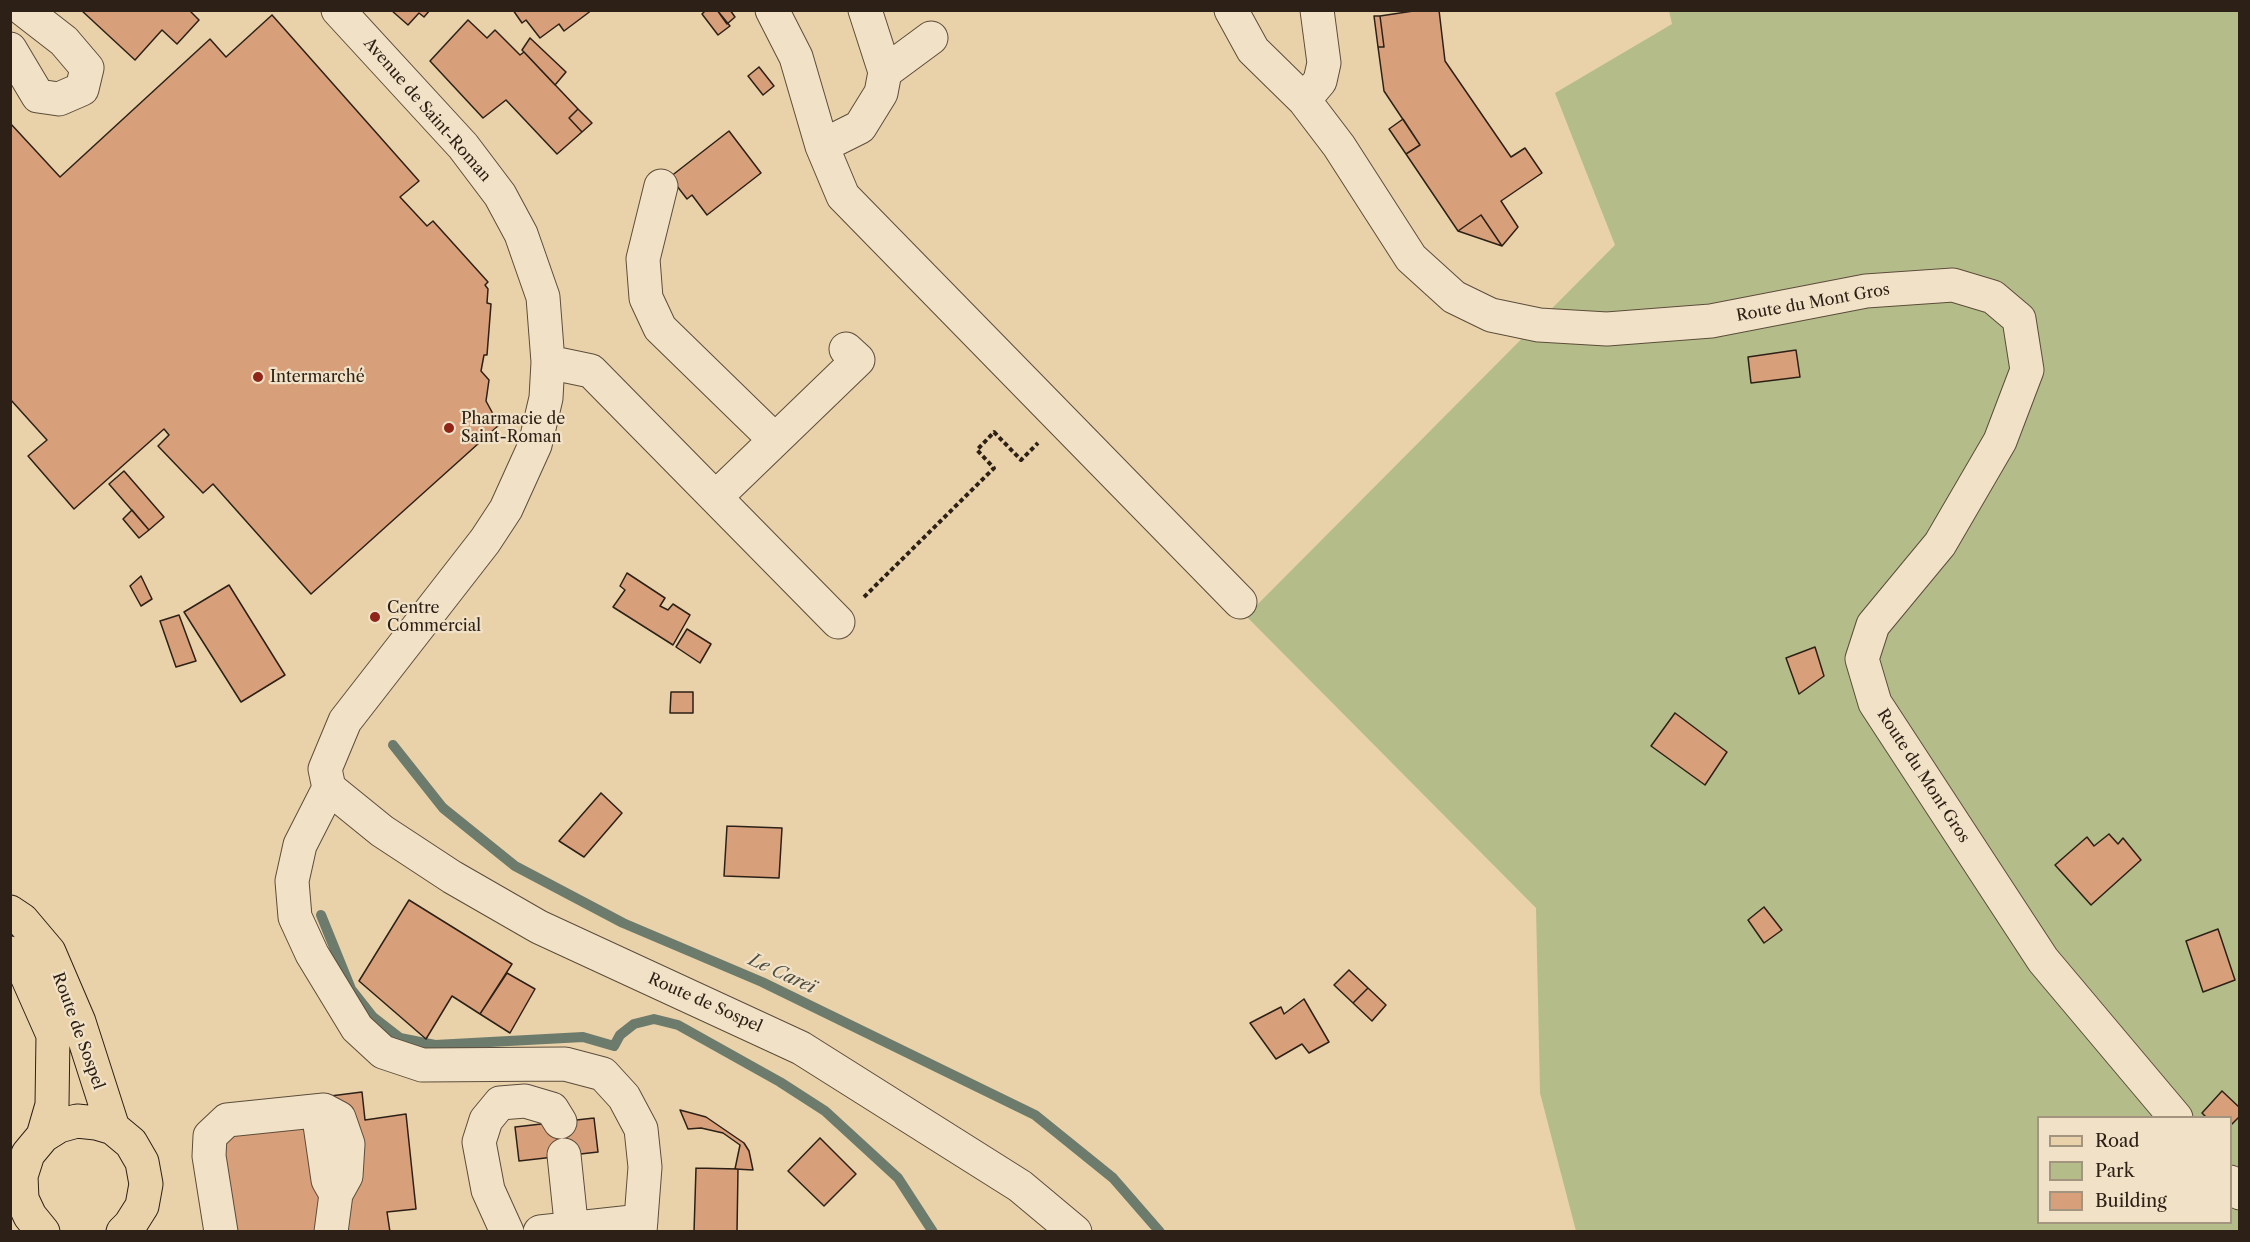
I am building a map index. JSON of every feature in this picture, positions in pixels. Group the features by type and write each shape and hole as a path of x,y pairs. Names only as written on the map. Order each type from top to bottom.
{"main road":[{"name":"Route de Sospel","path":"10,912 22,920 50,952 78,1022 113,1128"},
{"name":"Route de Sospel","path":"10,953 22,965 53,1035 52,1105 43,1136"},
{"path":"43,1232 30,1216 16,1207 21,1176 28,1154 43,1136 59,1126 77,1121 113,1128 131,1143 142,1162 146,1184 142,1206 128,1229"}],"street":[{"path":"10,49 38,96 58,99 82,88 87,68 64,41 24,10"},
{"name":"Avenue de Saint-Roman","path":"328,788 325,769 345,721 485,541 506,508 535,445 546,398 548,362 543,297 521,234 500,195 463,146 338,10"},
{"path":"772,10 796,57 822,146 843,196 1240,602"},
{"path":"822,146 860,127 881,93 885,72 865,10"},
{"name":"Route du Mont Gros","path":"1231,10 1253,50 1304,100 1339,146 1411,258 1454,297 1491,315 1539,326 1607,329 1711,321 1866,291 1953,285 1993,297 2019,319 2027,370 2000,441 1940,544 1873,625 1862,659 1875,703 2043,960 2174,1116"},
{"path":"1304,100 1320,81 1324,63 1317,10"},
{"path":"885,72 931,38"},
{"path":"661,186 643,259 646,298 660,328 775,440"},
{"path":"716,497 858,360 846,349"},
{"path":"548,362 591,371 838,622"},
{"path":"328,788 300,845 292,880 295,917 312,954 357,1028 382,1052 422,1065 565,1064 603,1074 624,1097 641,1129 645,1167 641,1226 554,1231 564,1155"},
{"name":"Route de Sospel","path":"328,788 382,831 452,877 539,927 801,1048 1020,1186 1075,1232"},
{"path":"507,1232 488,1190 479,1142 486,1120 500,1103 525,1101 552,1109 561,1122"},
{"path":"221,1232 209,1156 210,1136 227,1120 324,1110 339,1118 348,1143 346,1176 336,1194 331,1232"}],"path":[{"path":"838,622 994,468 977,450 994,432 1021,460 1062,420"}],"green space":[{"path":"1669,11 2239,11 2239,1231 1576,1231 1540,1093 1536,908 1246,616 1615,245 1555,93 1672,24"}],"building":[{"path":"81,10 189,10 199,20 177,44 162,30 135,60"},
{"path":"391,10 430,10 424,17 419,13 408,25"},
{"path":"513,10 592,10 564,31 559,24 540,38 526,20 522,23"},
{"path":"706,10 717,10 730,26 718,35 702,14"},
{"path":"717,10 730,10 735,17 727,24"},
{"path":"1420,10 1439,10 1445,61 1511,157 1525,148 1542,173 1501,201 1518,227 1502,246 1481,215 1458,231 1406,154 1420,145 1384,91 1378,47 1384,47 1380,16"},
{"path":"272,15 419,181 400,197 427,226 433,221 488,282 485,285 488,289 487,303 491,304 487,355 484,355 481,371 489,380 486,401 499,425 311,594 213,484 203,493 158,446 169,435 164,429 74,509 28,456 47,440 10,399 10,123 60,177 210,39 226,57"},
{"path":"1374,16 1380,16 1384,47 1378,47"},
{"path":"468,20 487,38 495,30 520,55 524,52 578,109 569,118 582,132 557,154 506,100 483,118 430,61"},
{"path":"530,38 566,72 555,85 522,50"},
{"path":"759,67 774,86 763,95 748,76"},
{"path":"578,109 592,123 582,132 569,118"},
{"path":"1403,119 1420,145 1406,154 1389,129"},
{"path":"729,131 761,173 707,215 692,195 687,199 670,177"},
{"path":"1481,215 1502,246 1458,231"},
{"path":"1796,350 1800,377 1751,383 1748,357"},
{"path":"124,471 164,517 149,530 109,484"},
{"path":"132,510 149,530 139,538 123,519"},
{"path":"627,573 665,598 660,606 668,610 673,604 690,615 673,645 613,607 625,590 620,586"},
{"path":"141,576 152,599 141,606 130,586"},
{"path":"229,585 285,675 241,702 184,612"},
{"path":"179,615 196,661 176,667 160,621"},
{"path":"687,629 711,644 700,663 676,647"},
{"path":"1815,647 1824,676 1799,694 1786,658"},
{"path":"671,692 693,692 693,713 670,713"},
{"path":"1675,713 1727,752 1705,785 1651,746"},
{"path":"601,793 622,813 584,857 559,841"},
{"path":"727,826 782,828 779,878 724,876"},
{"path":"2109,834 2118,844 2123,838 2141,860 2091,905 2055,865 2087,837 2094,846"},
{"path":"409,900 512,964 480,1014 452,996 426,1039 359,981"},
{"path":"1764,907 1782,930 1764,943 1748,920"},
{"path":"2218,929 2235,980 2203,992 2186,941"},
{"path":"1349,970 1368,988 1353,1003 1334,985"},
{"path":"507,973 535,989 510,1033 480,1014"},
{"path":"1368,988 1386,1005 1372,1021 1353,1003"},
{"path":"1304,999 1329,1042 1309,1053 1302,1044 1276,1059 1250,1023 1281,1007 1284,1014"},
{"path":"2222,1091 2240,1108 2240,1116 2232,1124 2232,1116 2205,1116 2202,1113"},
{"path":"362,1092 365,1120 406,1114 416,1209 387,1212 390,1232 208,1232 220,1110"},
{"path":"680,1110 706,1117 744,1143 749,1151 753,1170 735,1169 740,1145 723,1133 701,1128 688,1129"},
{"path":"594,1118 598,1152 519,1161 515,1127"},
{"path":"820,1138 856,1174 824,1206 788,1171"},
{"path":"696,1168 738,1169 737,1232 694,1232"}],"waterway":[{"name":"Le Careï","path":"393,745 443,808 515,866 623,923 762,982 1035,1115 1113,1178 1160,1232"},
{"path":"321,915 351,989 373,1017 400,1038 435,1045 583,1037 614,1046 620,1035 634,1024 654,1019 678,1025 780,1082 825,1111 898,1178 933,1232"}],"place":[{"name":"Intermarché","path":"258,377"},
{"name":"Pharmacie de Saint-Roman","path":"449,428"},
{"name":"Centre Commercial","path":"375,617"}]}
